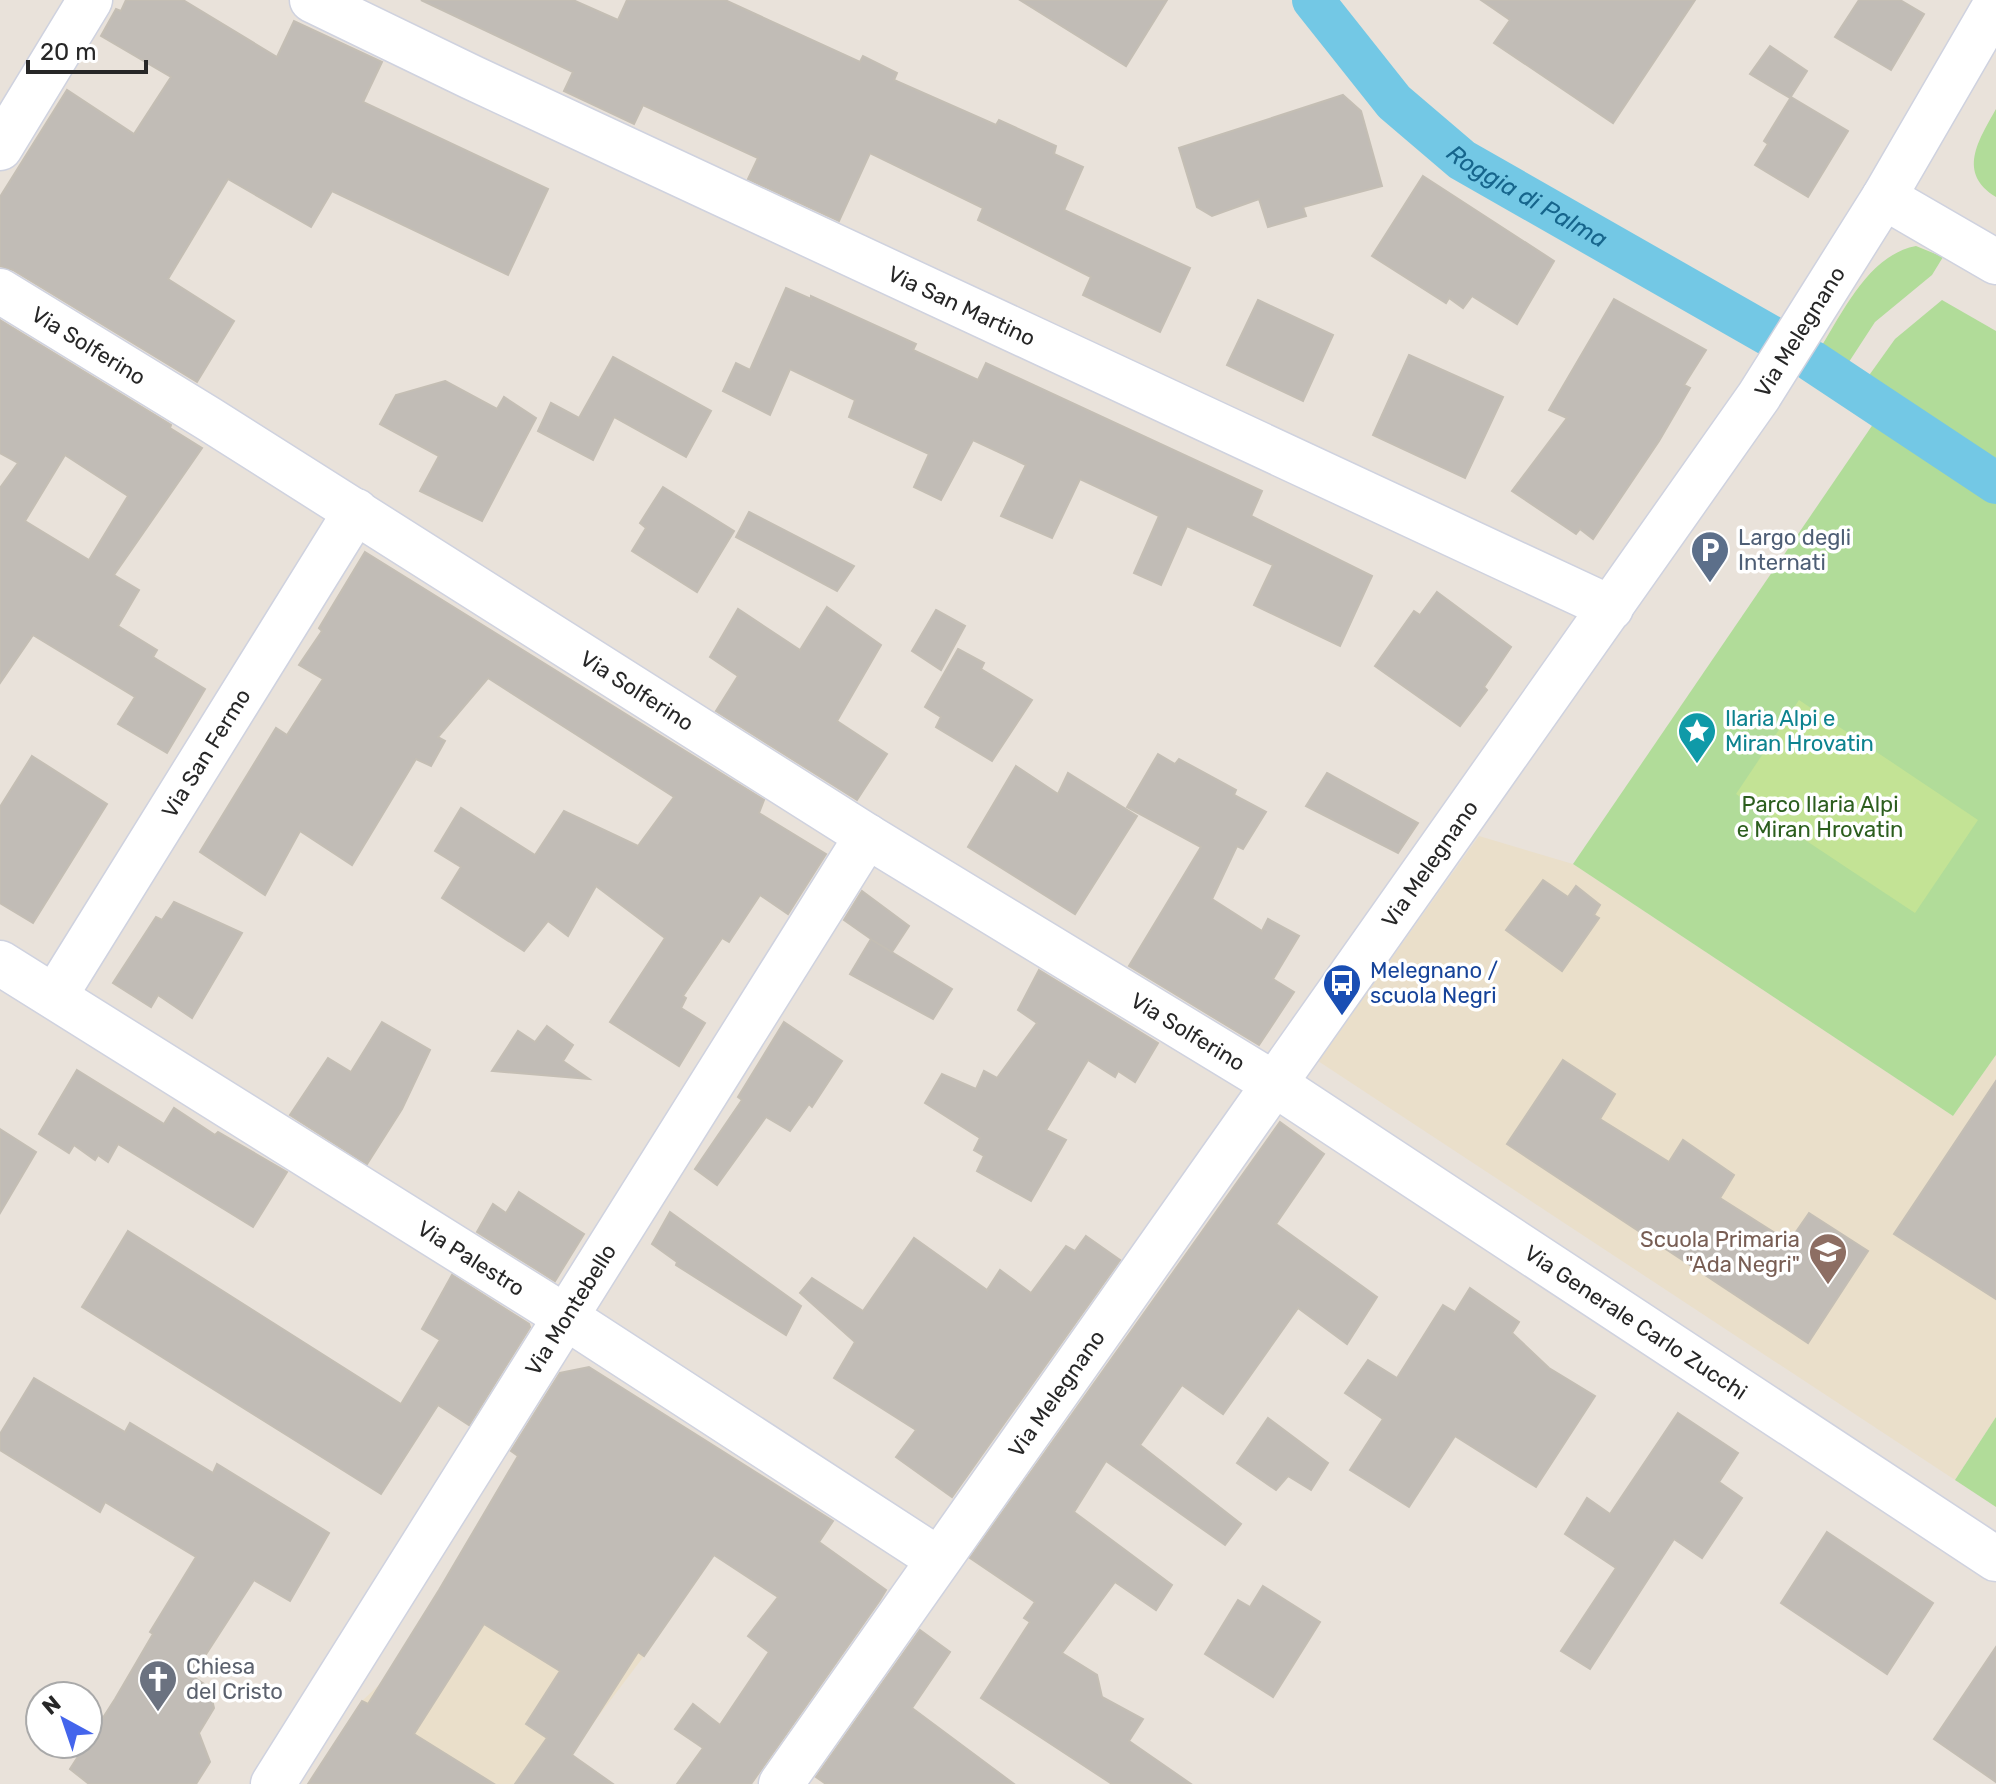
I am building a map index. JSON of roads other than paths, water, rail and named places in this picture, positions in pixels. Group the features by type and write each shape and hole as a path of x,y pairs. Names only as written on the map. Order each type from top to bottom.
{"street":[{"path":"0,148 90,0"},
{"name":"Via San Martino","path":"312,0 500,91 1611,608"},
{"name":"Via Melegnano","path":"781,1784 1276,1085 1800,334 1996,4"},
{"path":"1884,197 1996,262"},
{"name":"Via Solferino","path":"0,291 356,511 867,836 1276,1085"},
{"name":"Via San Fermo","path":"55,996 356,511"},
{"name":"Via Montebello","path":"273,1784 867,836"},
{"name":"Via Palestro","path":"0,963 564,1316 938,1559"},
{"name":"Via Generale Carlo Zucchi","path":"1276,1085 1996,1559"}],"waterway":[{"name":"Roggia di Palma","path":"1313,0 1394,102 1462,160 1781,342"},
{"name":"Roggia di Palma","path":"1812,361 1996,483"}],"place":[{"name":"Largo degli Internati","path":"1710,584"},
{"name":"Ilaria Alpi e Miran Hrovatin","path":"1697,765"},
{"name":"Melegnano / scuola Negri","path":"1342,1017"},
{"name":"Scuola Primaria \"Ada Negri\"","path":"1828,1286"},
{"name":"Chiesa del Cristo","path":"158,1713"}],"park label":[{"name":"Parco Ilaria Alpi e Miran Hrovatin","path":"1820,816"}]}
